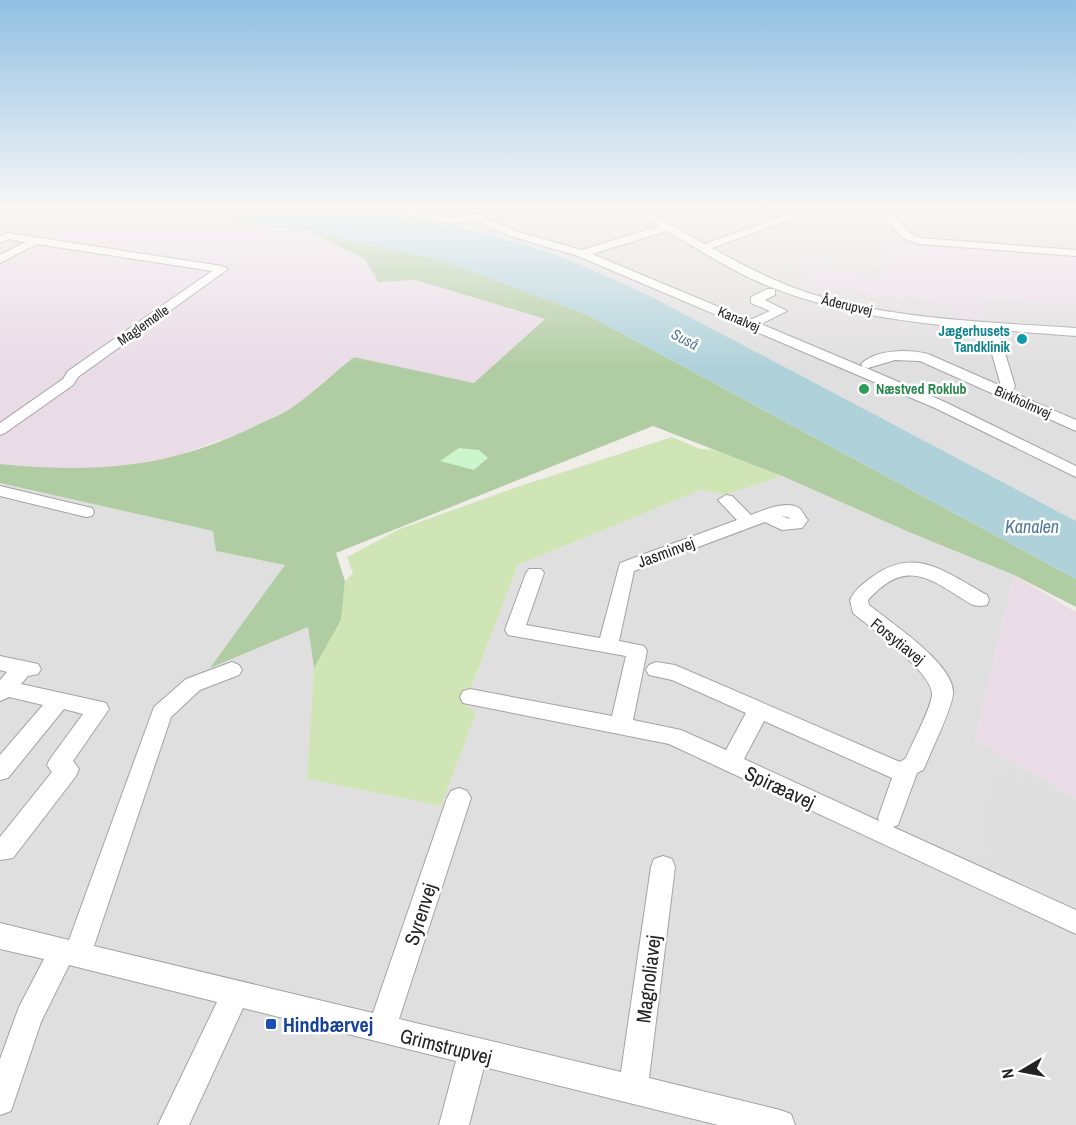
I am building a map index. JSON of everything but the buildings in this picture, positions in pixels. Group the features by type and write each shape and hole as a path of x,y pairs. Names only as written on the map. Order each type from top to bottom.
{"street":[{"name":"Maglemølle","path":"0,430 68,382 73,374 222,269 180,262"},
{"name":"Kanalvej","path":"603,262 940,405 1076,472"},
{"name":"Åderupvej","path":"733,262 772,283 822,300 908,316 1076,332"},
{"path":"751,324 781,311 755,300 771,291"},
{"path":"990,325 1008,386 1004,394"},
{"name":"Birkholmvej","path":"868,364 889,356 923,357 1076,426"},
{"path":"0,491 86,512"},
{"path":"726,500 750,522"},
{"name":"Jasminvej","path":"608,646 626,567 767,515"},
{"name":"Forsytiavej","path":"890,818 908,767 915,764 943,695 941,680 928,665 860,608 859,600 862,594 901,568 912,567 925,570 980,600"},
{"path":"536,573 515,630 637,651 621,724"},
{"path":"0,663 28,669 2,691"},
{"path":"0,1100 29,1017 70,953 162,712 188,685 232,670"},
{"path":"656,670 675,673 905,774"},
{"path":"0,849 4,850 68,769 58,765 98,708 2,691"},
{"name":"Spiræavej","path":"470,697 621,724 673,736 1076,922"},
{"path":"0,771 59,700"},
{"path":"730,763 759,710"},
{"name":"Syrenvej","path":"380,1029 388,1012 459,798"},
{"name":"Magnoliavej","path":"631,1090 636,1072 663,867"},
{"name":"Grimstrupvej","path":"0,936 631,1090 725,1119 780,1125"},
{"path":"173,1125 235,994"},
{"path":"454,1125 473,1052"}],"shaded area":[{"path":"0,262 368,262 378,282 416,280 545,319 474,383 354,357 292,408 240,433 169,459 115,468 52,469 0,464"},
{"path":"573,262 1076,262 1076,521 654,298"},
{"path":"820,262 853,262 883,268 879,275 873,277 817,268"},
{"path":"864,262 888,266 887,262 1076,262 1076,275 1073,275 1076,280 1076,304 977,299 984,319 948,317 951,305 904,296 902,300 832,286 829,293 805,288 814,269 786,263"},
{"path":"782,476 1014,575 975,740 1076,798 1076,1125 0,1125 0,483 213,531 216,551 286,565 212,667 308,627 314,668 307,779 441,806 476,713 465,705 518,565 701,490 725,495"},
{"path":"1014,575 1076,612 1076,798 975,740"},
{"path":"1001,768 1076,802 1076,902 1040,890 990,866 985,852 991,801"}],"green space":[{"path":"367,262 449,262 588,315 1076,579 1076,607 1014,575 782,476 653,426 336,553 345,581 341,620 314,668 308,627 210,668 285,565 216,551 213,531 0,483 0,464 67,468 130,465 160,460 221,441 294,406 354,357 474,383 545,319 416,280 378,282"},
{"path":"672,437 700,449 715,450 782,476 725,495 701,490 518,565 465,704 476,713 441,806 307,779 314,668 341,620 345,581 353,573 347,557 400,529 517,487"},
{"path":"459,448 479,450 488,458 474,470 440,461"}],"water":[{"name":"Kanalen","path":"449,262 574,262 654,298 1076,521 1076,579 588,315"}],"place":[{"name":"Jægerhusets Tandklinik","path":"1022,339"},
{"name":"Næstved Roklub","path":"864,389"},
{"name":"Hindbærvej","path":"271,1024"}],"water label":[{"name":"Suså","path":"685,339"}]}
